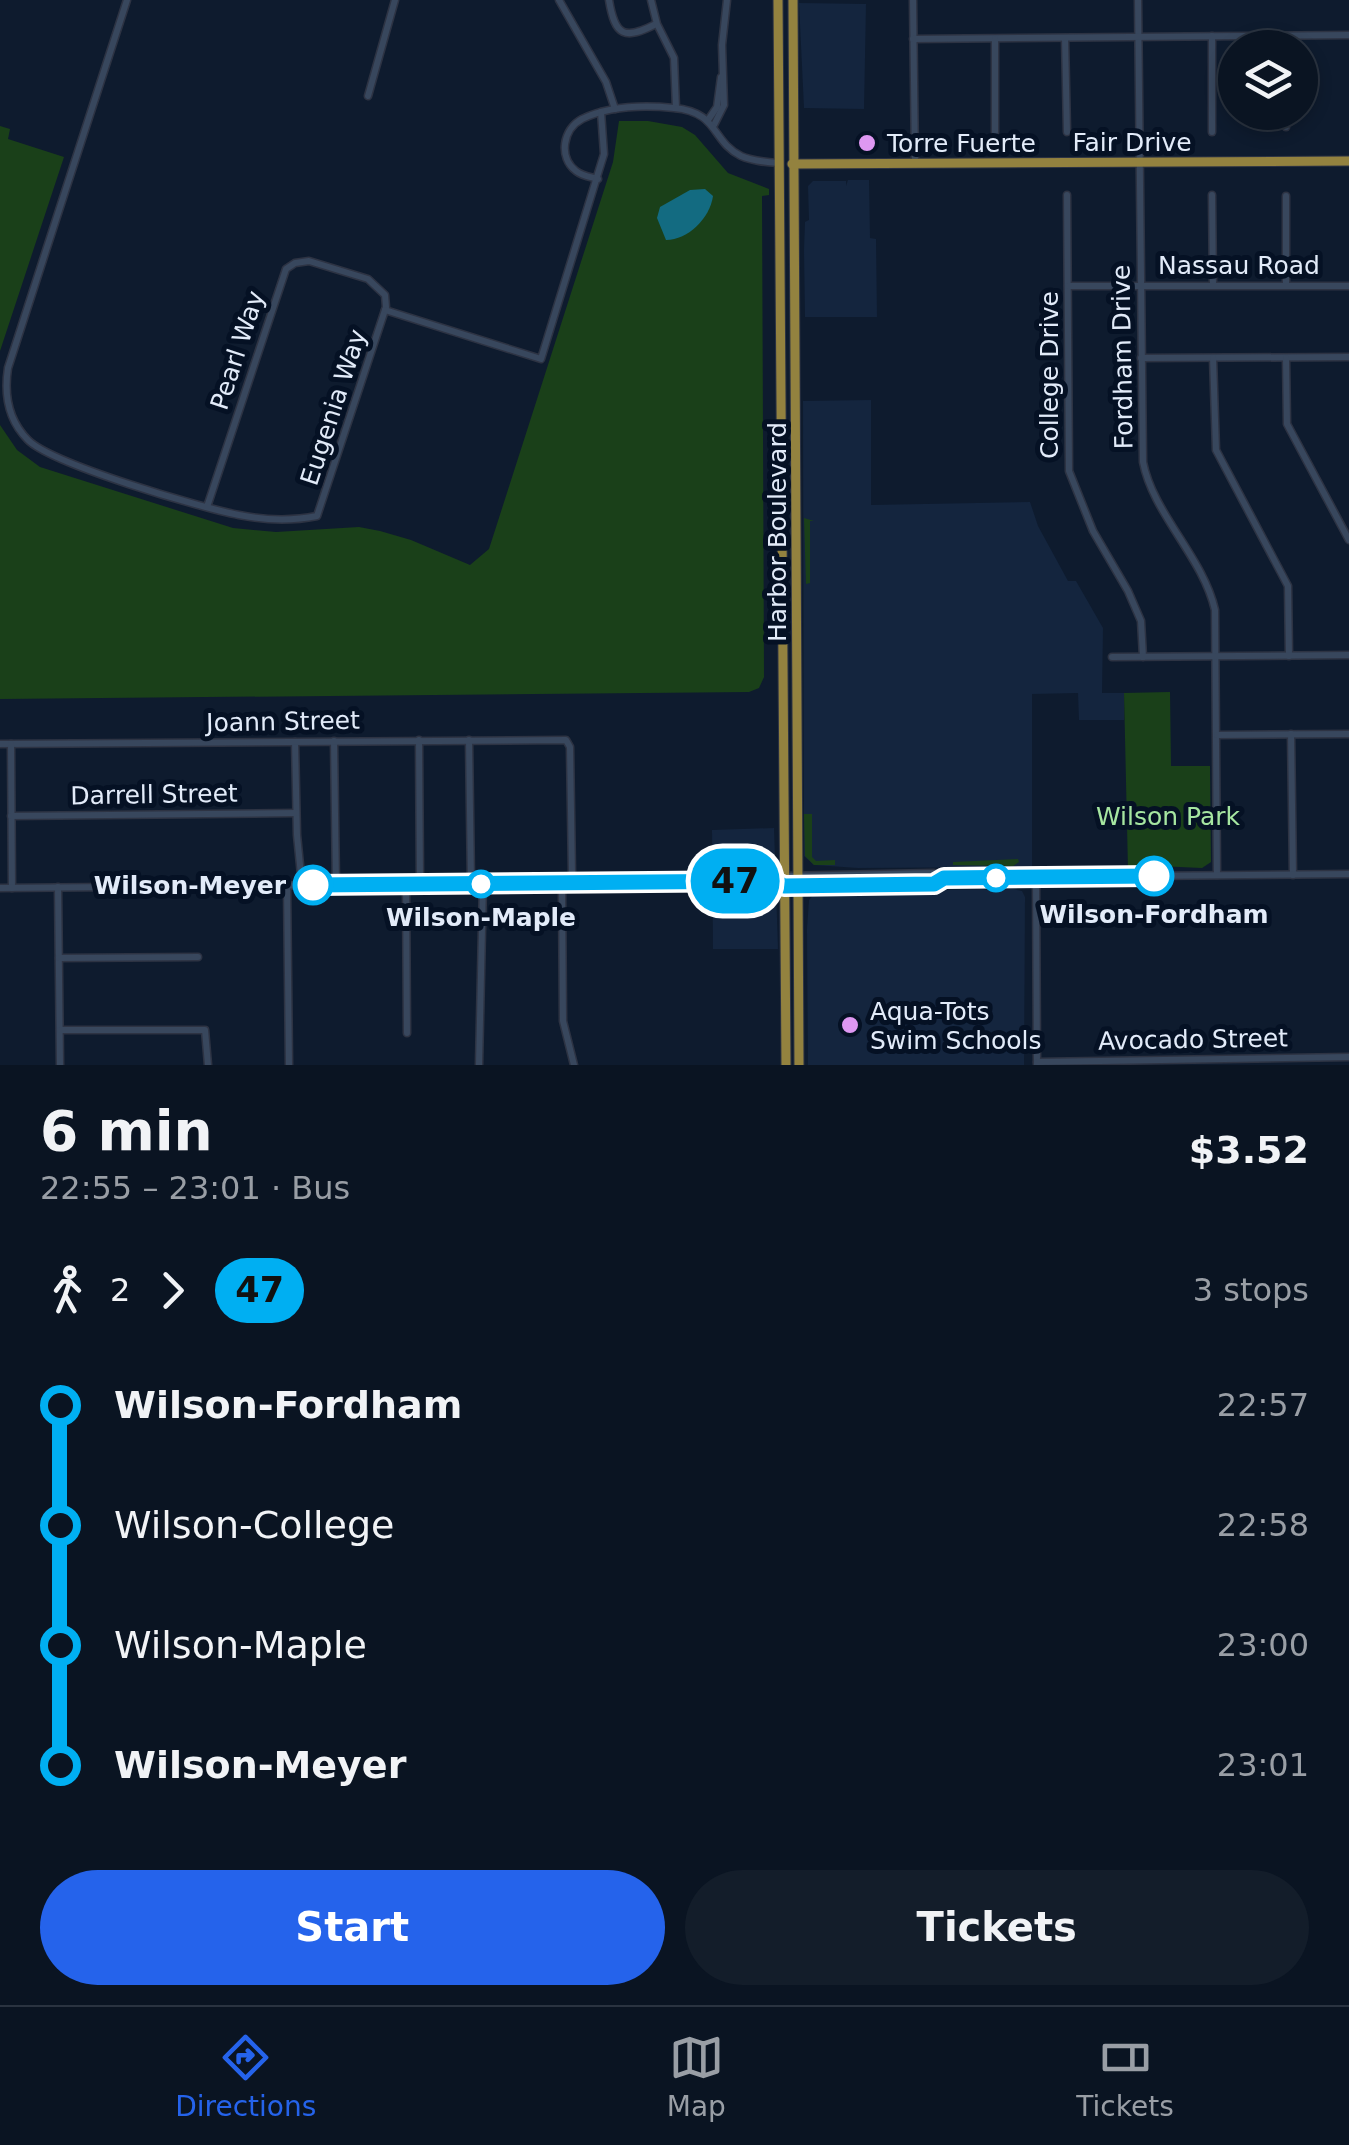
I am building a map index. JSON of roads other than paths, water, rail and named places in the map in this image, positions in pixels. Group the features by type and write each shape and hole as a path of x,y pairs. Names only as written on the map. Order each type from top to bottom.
{"main road":[{"name":"Harbor Boulevard","path":"778,0 786,1065"},
{"name":"Harbor Boulevard","path":"793,0 799,1065"},
{"name":"Fair Drive","path":"780,163 1349,162"}],"street":[{"path":"127,0 6,380 10,412 25,437 44,452 207,507"},
{"path":"368,96 395,0"},
{"path":"559,0 606,82 616,109"},
{"path":"609,0 611,13 626,35 657,24"},
{"path":"652,0 657,24 674,58 676,108"},
{"path":"711,122 721,96 727,0"},
{"path":"912,0 915,162"},
{"name":"Fordham Drive","path":"1138,0 1144,468 1210,594 1215,615 1217,876"},
{"path":"1318,35 1349,35"},
{"path":"1212,36 1212,132"},
{"path":"913,39 1218,36"},
{"path":"994,132 995,38"},
{"path":"1065,38 1067,132"},
{"path":"598,179 570,165 565,151 569,130 583,119 616,109 676,108 692,112 711,122 739,155 780,163"},
{"path":"385,310 541,359 598,179 605,144 601,112"},
{"path":"1212,194 1213,284"},
{"name":"College Drive","path":"1067,196 1069,471 1093,531 1141,621 1144,657"},
{"path":"1286,196 1286,285"},
{"name":"Pearl Way","path":"207,507 286,269 309,260 368,279 385,294 385,310"},
{"name":"Nassau Road","path":"1068,286 1349,286"},
{"name":"Eugenia Way","path":"207,507 270,519 317,516 385,310"},
{"path":"1141,358 1349,357"},
{"path":"1213,358 1216,450 1288,586 1288,656"},
{"path":"1286,358 1287,424 1349,540"},
{"path":"1112,657 1349,655"},
{"path":"1291,734 1294,874"},
{"path":"1217,735 1349,734"},
{"path":"469,739 471,884"},
{"path":"420,740 420,884"},
{"name":"Joann Street","path":"0,744 566,740 570,747 572,856 572,875 567,883"},
{"path":"296,741 302,885"},
{"path":"334,741 336,884"},
{"path":"11,744 12,888"},
{"name":"Darrell Street","path":"12,816 296,813"},
{"path":"774,881 784,874 934,873 944,878 1349,874"},
{"path":"0,888 774,881 797,886 934,884 944,878"},
{"path":"1036,878 1037,1063"},
{"path":"567,883 562,890 564,1021 574,1065"},
{"path":"406,884 407,1033"},
{"path":"479,1065 483,884"},
{"path":"287,885 289,1065"},
{"path":"58,887 60,1065"},
{"path":"59,958 198,957"},
{"path":"60,1030 205,1030 208,1065"},
{"name":"Avocado Street","path":"1037,1063 1349,1058"}],"place":[{"name":"Torre Fuerte","path":"867,143"},
{"name":"Wilson-Fordham","path":"1154,876"},
{"name":"Wilson-Maple","path":"481,884"},
{"name":"Wilson-Meyer","path":"313,885"},
{"name":"Aqua-Tots Swim Schools","path":"850,1025"}],"park label":[{"name":"Wilson Park","path":"1168,816"}]}
